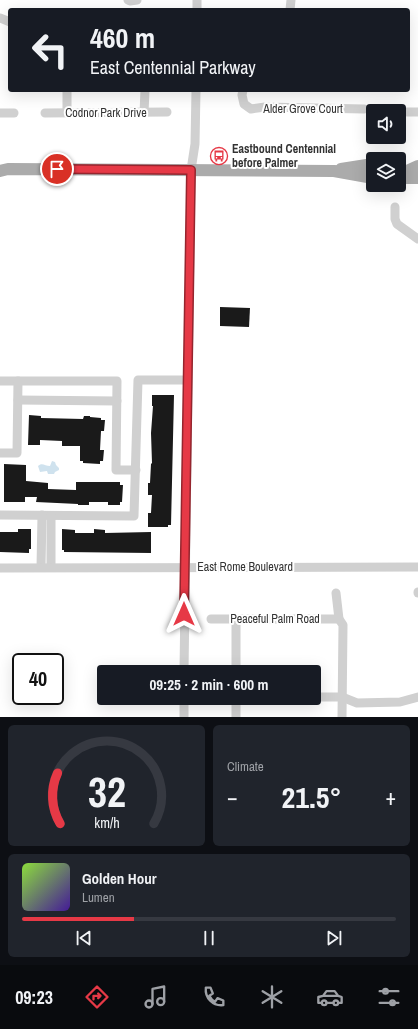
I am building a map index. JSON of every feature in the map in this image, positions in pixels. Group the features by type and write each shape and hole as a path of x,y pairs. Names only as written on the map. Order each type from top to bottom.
{"main road":[{"path":"406,164 418,165"},
{"path":"334,171 366,165"},
{"path":"406,171 418,165"},
{"path":"3,169 334,171 366,177"},
{"path":"406,178 418,178"}],"street":[{"path":"128,0 137,0"},
{"path":"67,92 67,112"},
{"path":"144,92 144,113"},
{"path":"184,665 191,170 194,144 196,92"},
{"name":"Alder Grove Court","path":"243,92 244,104 251,109 265,107 364,109"},
{"name":"Codnor Park Drive","path":"46,113 167,112"},
{"path":"407,112 418,112"},
{"path":"0,113 14,113"},
{"path":"395,207 395,219 397,224 418,240"},
{"path":"0,515 134,516 138,380 187,380"},
{"path":"0,381 118,381 116,470 136,470"},
{"path":"0,453 17,453 18,381"},
{"path":"18,400 117,401"},
{"path":"41,567 47,515"},
{"path":"47,515 51,567"},
{"name":"East Rome Boulevard","path":"0,568 418,567"},
{"path":"336,593 339,619 343,625 342,717"},
{"name":"Peaceful Palm Road","path":"211,618 339,619"},
{"path":"236,619 236,665"},
{"path":"321,697 342,697 356,704 400,702 418,697"},
{"path":"184,705 184,717"},
{"path":"236,705 236,717"}],"water":[{"path":"52,461 55,462 59,470 54,474 48,474 47,471 40,472 39,465 42,464 50,466"}],"building":[{"path":"220,307 250,308 249,327 220,326"},
{"path":"152,395 174,395 171,525 168,525 168,527 148,527 148,513 151,513 152,495 148,495 148,483 150,483 152,463"},
{"path":"29,415 41,416 41,418 83,419 84,416 90,416 105,420 104,431 101,431 100,450 104,450 103,461 100,461 100,464 83,463 83,461 80,461 80,446 62,446 62,441 40,440 40,445 28,445"},
{"path":"4,464 26,465 26,481 48,483 48,489 76,490 76,482 120,482 120,485 123,485 122,502 120,502 120,505 108,505 108,502 89,502 89,505 78,505 36,502 37,497 25,497 25,502 4,502"},
{"path":"18,529 31,529 31,549 29,549 29,553 0,552 0,532 18,532"},
{"path":"62,529 75,530 75,533 94,533 94,529 105,530 105,533 151,532 151,553 64,552 64,550 62,550"}],"place":[{"name":"Eastbound Centennial before Palmer","path":"219,156"}],"route":[{"path":"57,169 191,170 184,614"}]}
